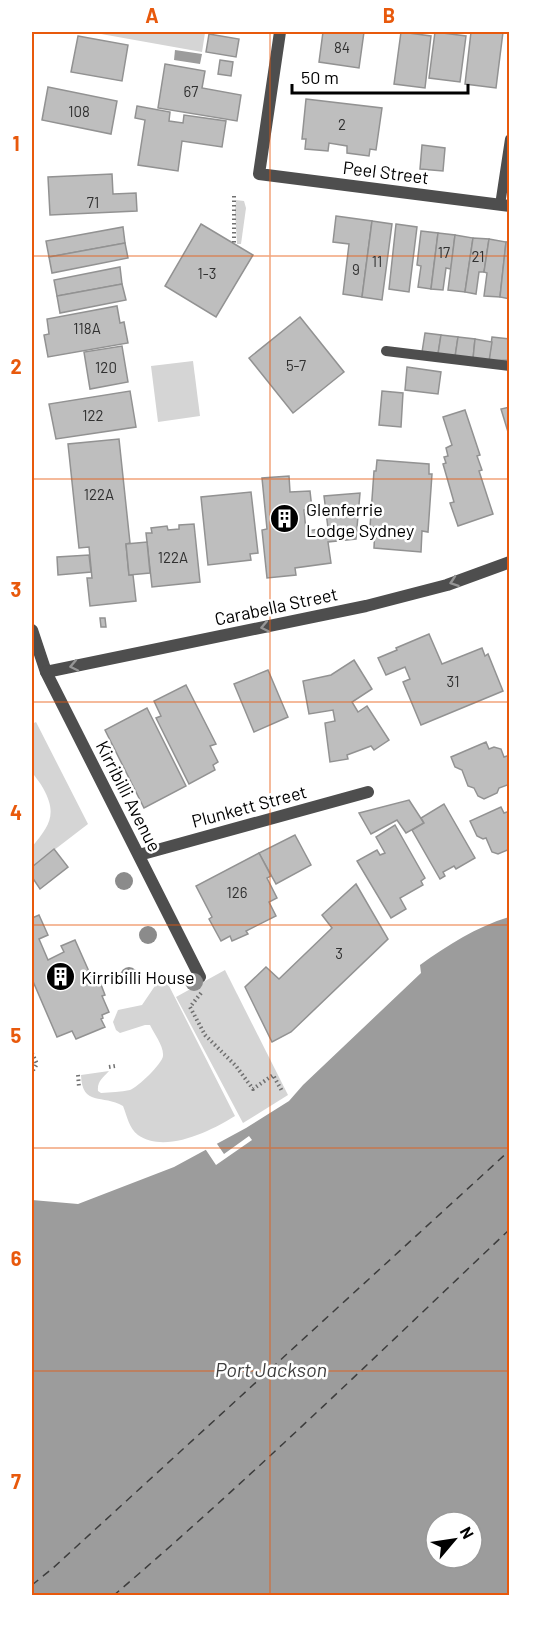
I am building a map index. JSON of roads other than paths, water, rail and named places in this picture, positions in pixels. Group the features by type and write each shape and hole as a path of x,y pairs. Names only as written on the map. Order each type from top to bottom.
{"street":[{"name":"Peel Street","path":"280,32 259,174 505,206"},
{"name":"Carabella Street","path":"46,672 366,606 447,585 510,562"},
{"name":"Kirribilli Avenue","path":"32,630 46,672 200,976"},
{"name":"Plunkett Street","path":"139,855 368,792"}],"lane":[{"path":"505,206 510,139"},
{"path":"386,351 510,366"}],"water":[{"path":"175,50 202,54 200,64 174,60"},
{"name":"Port Jackson","path":"509,917 509,1595 32,1595 32,1200 78,1204 174,1167 246,1128 289,1101 421,973 420,965 441,950 485,926"}],"place":[{"name":"Glenferrie Lodge Sydney","path":"285,519"},
{"name":"Kirribilli House","path":"60,977"}]}
